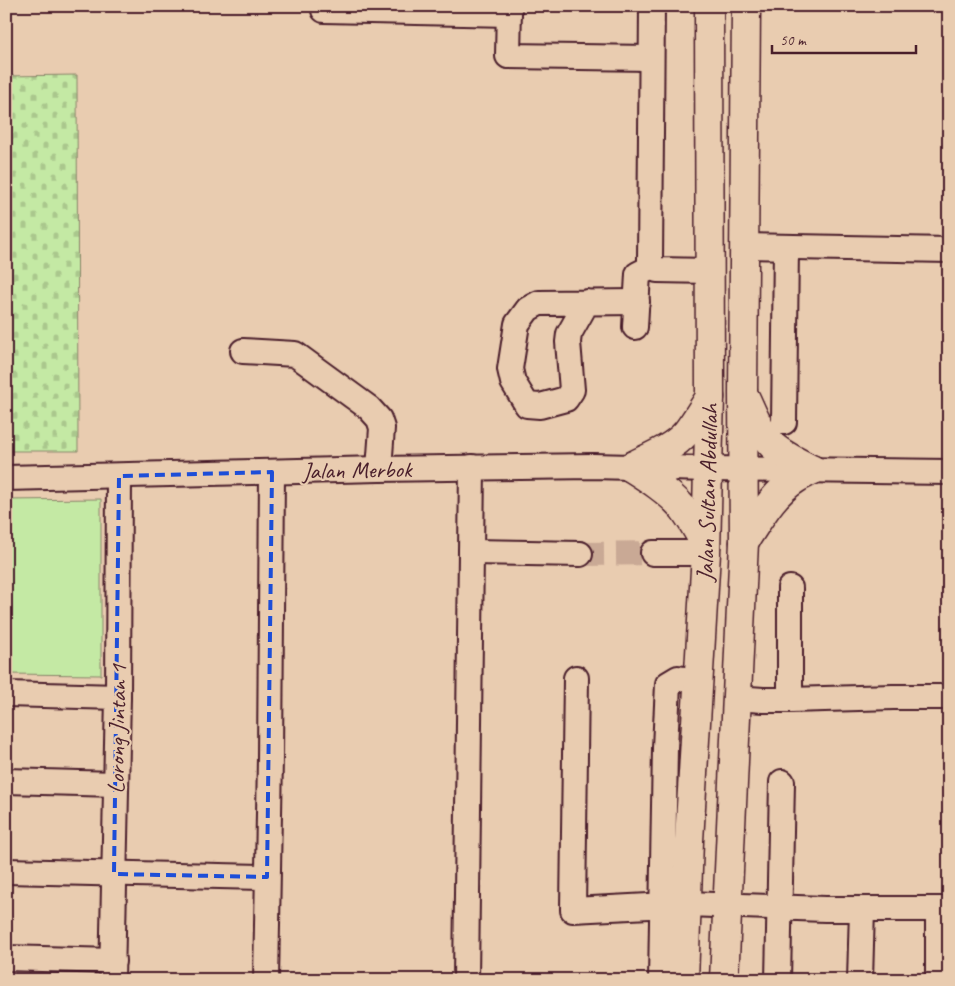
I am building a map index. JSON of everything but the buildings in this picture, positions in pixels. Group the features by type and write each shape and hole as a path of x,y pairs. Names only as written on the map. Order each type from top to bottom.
{"main road":[{"name":"Jalan Sultan Abdullah","path":"684,980 674,904 689,840 706,549 710,397 709,6"},
{"name":"Jalan Sultan Abdullah","path":"724,980 744,542 743,393 746,6"},
{"path":"743,393 763,434 773,446 788,457 813,470"},
{"path":"630,467 674,444 686,433 710,397"},
{"path":"630,467 653,481 670,495 691,519 706,549"},
{"path":"744,542 767,507 781,491 795,480 813,470"}],"street":[{"path":"652,6 650,261 652,267 657,270 710,271"},
{"path":"324,8 509,10 508,56 651,58"},
{"path":"744,246 949,250"},
{"path":"784,422 786,247"},
{"path":"635,327 638,274 652,267"},
{"path":"587,302 569,334 572,390 566,399 540,406 527,405 513,382 510,369 517,324 528,309 539,303 587,302 637,302"},
{"path":"243,350 296,354 369,408 379,419 382,428 379,469"},
{"name":"Jalan Merbok","path":"6,478 593,466 949,472"},
{"path":"466,980 472,467"},
{"path":"266,980 272,472"},
{"name":"Lorong Jintan 1","path":"113,970 118,697 119,476"},
{"path":"653,553 706,549"},
{"path":"471,552 580,554"},
{"path":"790,588 790,700"},
{"path":"576,678 573,910 674,904 862,909 943,909 938,980"},
{"path":"6,694 118,697"},
{"path":"736,698 763,700 949,698"},
{"path":"6,781 116,784"},
{"path":"778,980 782,782"},
{"path":"6,871 267,876"},
{"path":"661,980 674,904"},
{"path":"860,980 862,909"},
{"path":"6,958 113,970"}],"highlighted area":[{"path":"272,472 267,877 114,874 119,476"}],"green space":[{"path":"77,75 78,451 6,451 6,76"},
{"path":"101,499 101,675 6,674 6,500"}],"tunnel":[{"path":"580,554 653,553"}]}
